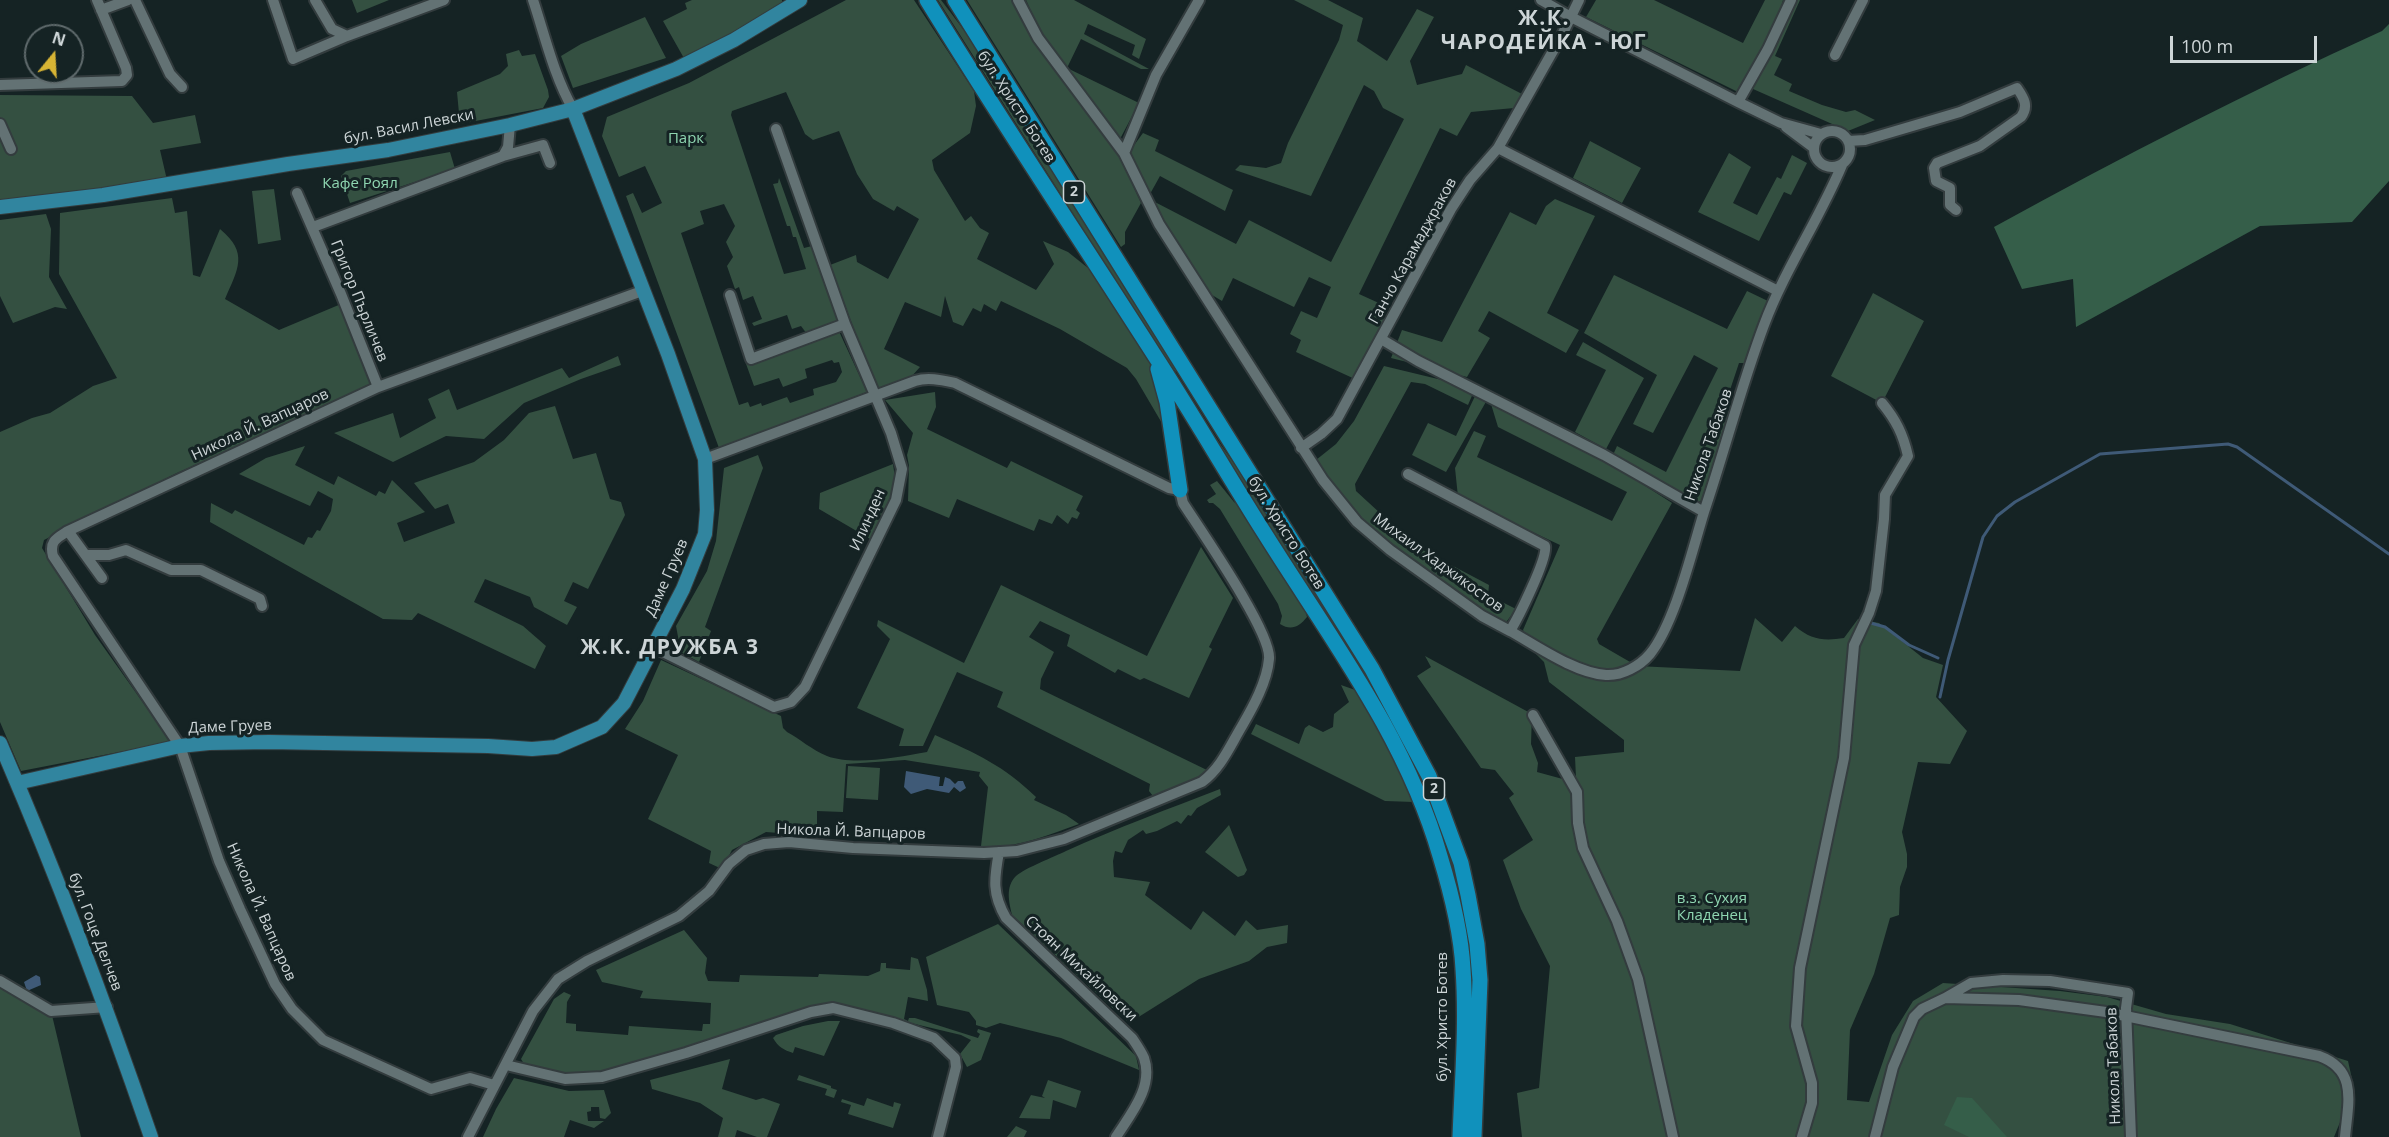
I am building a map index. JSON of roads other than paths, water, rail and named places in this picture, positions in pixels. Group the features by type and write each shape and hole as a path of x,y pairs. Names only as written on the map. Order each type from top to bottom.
{"highway":[{"name":"бул. Христо Ботев","path":"927,0 969,69 1173,384 1376,710 1407,767 1425,808 1449,886 1463,970 1460,1137"},
{"name":"бул. Христо Ботев","path":"955,0 1372,669 1418,754 1461,863 1477,944 1480,980 1474,1137"},
{"path":"1151,350 1167,402 1180,490"},
{"path":"1167,402 1173,384 1181,374 1183,364"},
{"path":"1173,384 1185,383 1201,394"},
{"path":"1172,428 1185,420 1200,428"}],"main road":[{"name":"бул. Васил Левски","path":"0,207 103,195 388,150 510,125 573,109 676,69 734,40 800,0"},
{"name":"Даме Груев","path":"17,783 180,746 269,742 488,746 532,749 556,747 592,733 610,719 624,703 683,589 705,534 707,510 705,459 668,354 573,109"},
{"name":"бул. Гоце Делчев","path":"0,743 107,1007 151,1137"}],"street":[{"path":"0,85 122,81 127,75 126,68 99,5 128,0"},
{"path":"135,0 170,74 182,87"},
{"path":"273,0 293,59 444,0"},
{"path":"315,0 332,29 347,36"},
{"path":"533,0 558,77 573,109"},
{"name":"Михаил Хаджикостов","path":"1018,0 1038,38 1124,153 1159,224 1301,448 1357,522 1390,550 1482,616 1510,632 1546,550 1545,546 1408,474"},
{"path":"1124,153 1136,119 1156,75 1199,0"},
{"path":"1541,0 1781,123 1821,134 1831,131 1838,132 1848,141 1851,151 1842,165 1826,166 1816,160 1815,142 1821,134"},
{"name":"Ганчо Карамаджраков","path":"1301,448 1337,419 1451,209 1470,180 1498,148 1579,0"},
{"path":"1738,102 1791,0"},
{"path":"1835,55 1863,0"},
{"path":"1848,141 1865,140 1960,112 2017,88 2025,103 2025,111 2021,117 1980,146 1937,163 1934,168 1936,181 1950,188 1950,205 1956,210"},
{"path":"1781,123 1814,148"},
{"path":"0,124 11,149"},
{"path":"503,156 508,147 510,125"},
{"name":"Илинден","path":"653,647 774,706 791,702 799,695 811,675 896,500 902,469 891,433 845,324 776,129"},
{"name":"Григор Пърличев","path":"313,227 503,156 543,145 550,164"},
{"path":"1498,148 1778,291"},
{"name":"Никола Табаков","path":"1381,339 1418,361 1604,455 1704,512 1764,325 1778,291 1833,187 1842,165"},
{"path":"1826,166 1833,187"},
{"name":"Григор Пърличев","path":"297,193 378,387"},
{"name":"Никола Й. Вапцаров","path":"642,291 378,387 68,531 55,539 52,544 52,556 180,746 219,861 275,984 300,1018 323,1040 431,1089 470,1077 494,1085 533,1011 558,979 587,961 679,916 709,891 733,860 746,850 764,844 789,842 853,848 1017,851 1064,839 1202,782 1219,766 1243,723 1266,672 1269,658 1268,645 1254,616 1184,503 1180,490"},
{"path":"730,295 751,359 845,324"},
{"path":"705,459 874,395 923,379 955,383 1168,488 1180,490"},
{"path":"1802,1137 1812,1103 1812,1083 1796,1026 1800,968 1844,758 1854,645 1869,613 1876,591 1885,495 1908,456 1903,434 1897,421 1882,403"},
{"path":"1510,632 1589,672 1608,675 1636,668 1651,653 1663,632 1679,593 1704,512"},
{"path":"68,531 102,578"},
{"path":"87,555 109,555 126,550 171,570 201,570 260,599 262,606"},
{"path":"1533,715 1577,792 1578,823 1583,849 1617,921 1638,979 1673,1137"},
{"name":"Стоян Михайловски","path":"999,852 995,886 997,903 1006,918 1132,1038 1144,1060 1145,1080 1140,1097 1116,1137"},
{"name":"Никола Табаков","path":"1945,998 1971,983 2003,980 2050,981 2128,993 2131,1137"},
{"path":"0,981 51,1011 107,1007"},
{"path":"1875,1137 1893,1067 1914,1017 1922,1009 1945,998 2019,1000 2127,1016 2264,1043 2332,1060 2339,1065 2347,1088 2349,1113 2345,1137"},
{"path":"506,1065 565,1079 602,1077 686,1053 811,1012 833,1008 893,1023 934,1038 955,1058 956,1067 938,1137"},
{"path":"468,1137 494,1085"}],"water":[{"path":"906,771 940,777 939,786 943,786 945,777 955,784 963,781 966,788 960,792 954,787 949,793 927,789 911,794 904,787"},
{"path":"36,975 40,977 41,985 27,991 24,982"}],"waterway":[{"path":"1940,697 1948,660 1983,537 1997,516 2015,502 2100,454 2228,444 2237,447 2389,554"},
{"path":"1867,622 1885,627 1909,645 1938,658"}],"district":[{"name":"Ж.К. ЧАРОДЕЙКА - ЮГ","path":"1544,31"},
{"name":"Ж.К. ДРУЖБА 3","path":"670,648"}],"park label":[{"name":"Парк","path":"686,139"},
{"name":"Кафе Роял","path":"360,184"},
{"name":"в.з. Сухия Кладенец","path":"1712,908"}]}
